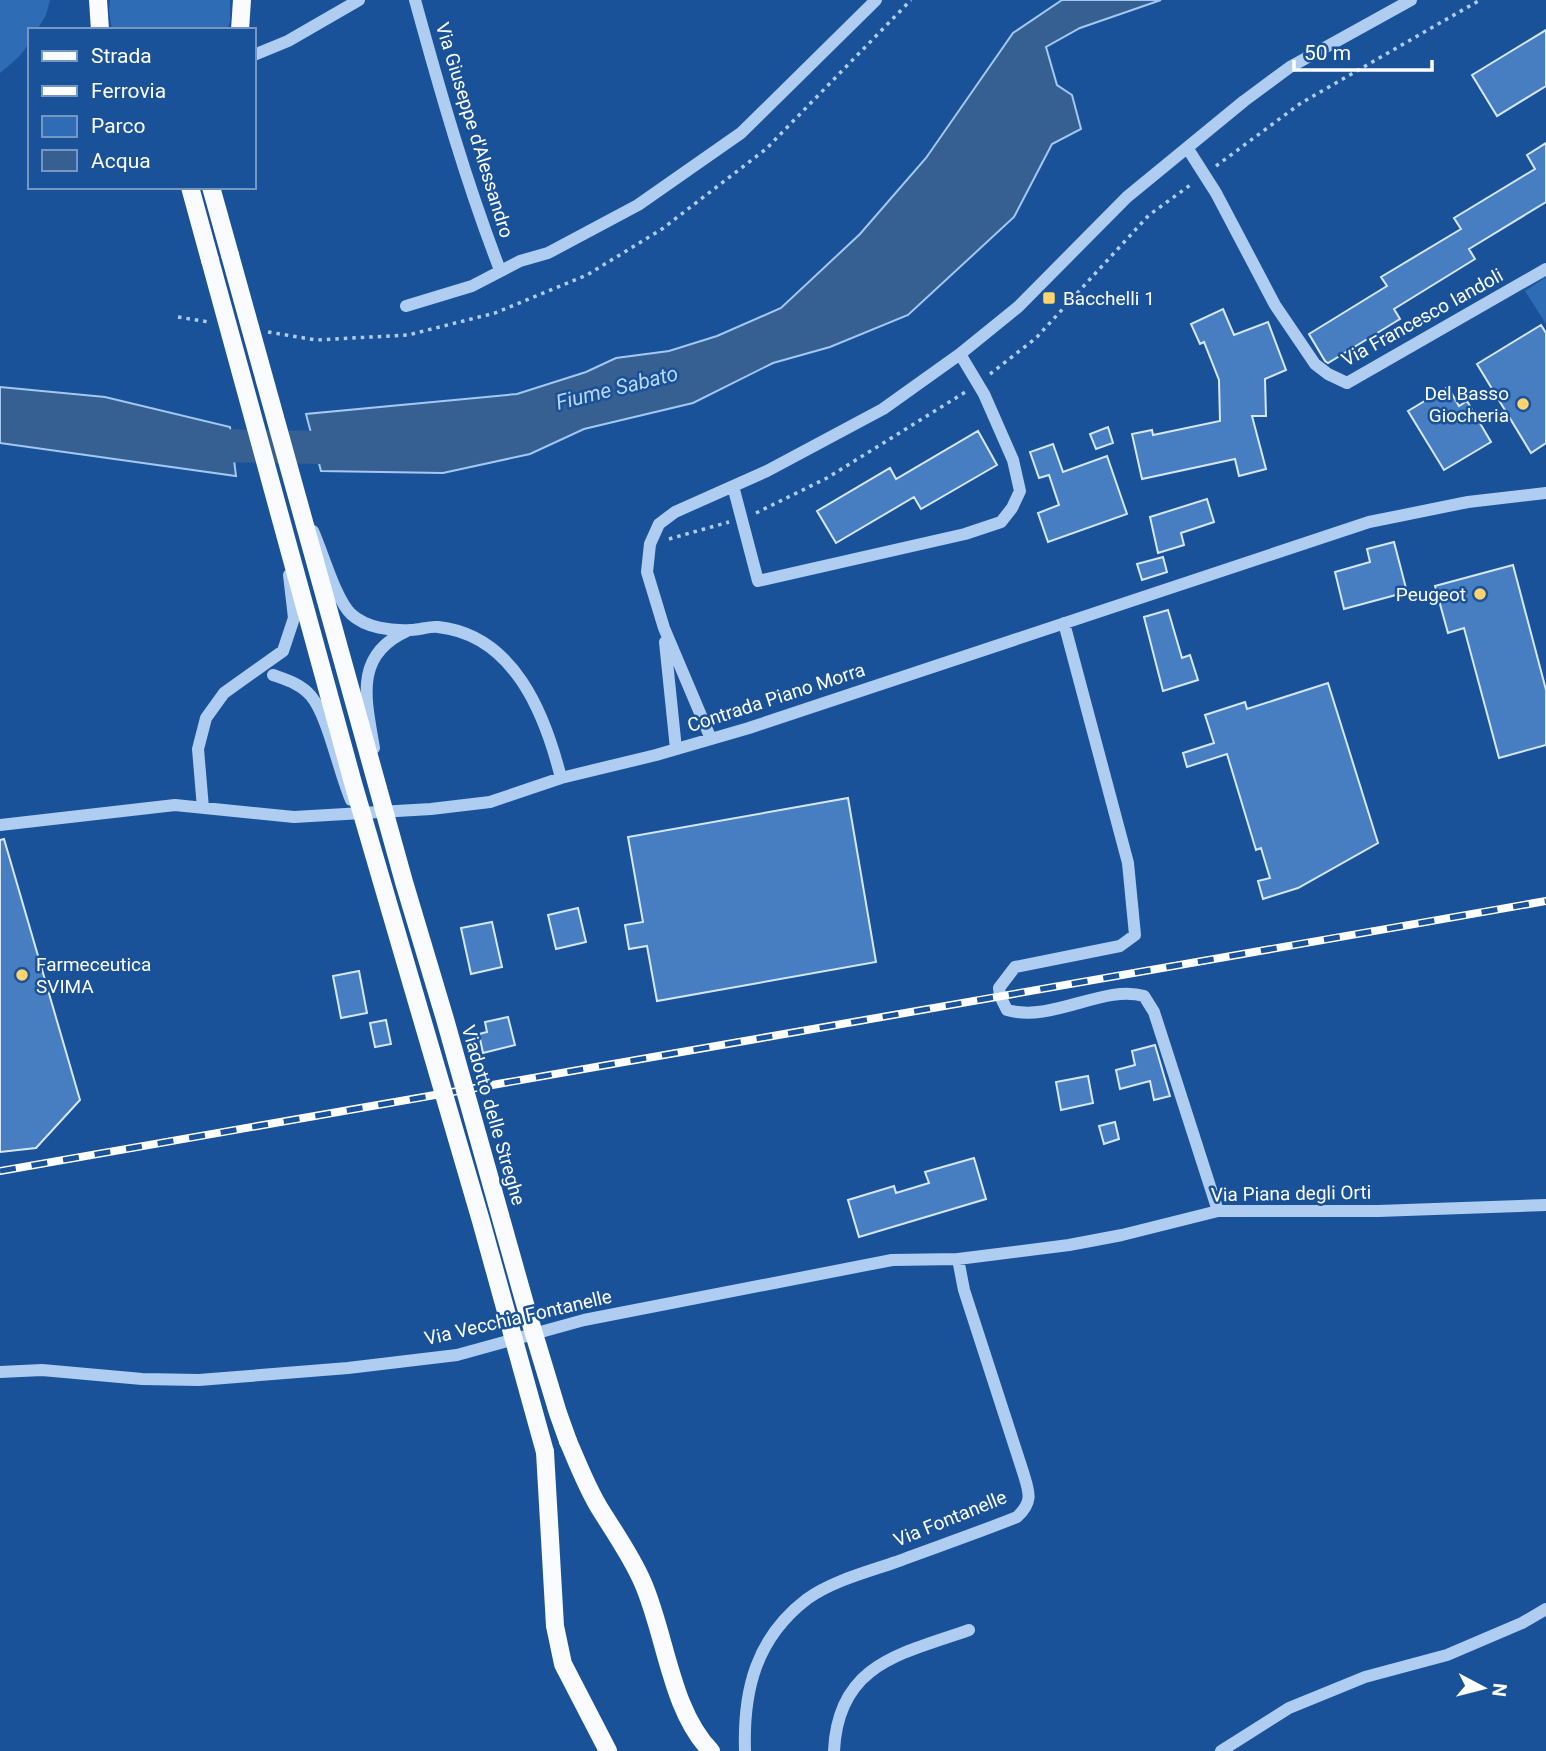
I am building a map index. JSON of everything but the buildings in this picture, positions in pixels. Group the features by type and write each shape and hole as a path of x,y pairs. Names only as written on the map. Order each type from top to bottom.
{"main road":[{"path":"98,0 100,28"},
{"path":"240,28 242,0"},
{"path":"191,189 369,841 481,1221 545,1452 555,1626 563,1664 608,1751"},
{"name":"Viadotto delle Streghe","path":"212,189 525,1304 568,1441 599,1507 617,1534 655,1611 683,1711 701,1742 711,1751"}],"street":[{"path":"256,54 288,41 359,0"},
{"name":"Via Giuseppe d'Alessandro","path":"415,0 441,91 500,270"},
{"path":"406,306 472,286 500,270 548,253 638,205 741,133 876,0"},
{"path":"711,739 664,628 647,572 650,544 659,524 675,512 767,471 883,409 960,354 1018,307 1126,197 1244,101 1290,67 1411,0"},
{"name":"Via Francesco Iandoli","path":"1188,149 1275,305 1315,364 1347,383 1546,269"},
{"path":"733,486 758,581 965,534 1001,522 1020,491 1013,460 978,384 960,354"},
{"name":"Contrada Piano Morra","path":"0,825 175,805 295,817 490,802 561,778 711,739 1369,522 1468,502 1546,494"},
{"path":"204,808 198,749 206,718 224,693 248,678 271,669 283,651 294,618 290,579 274,495"},
{"path":"299,503 323,552 339,595 351,614 393,634 437,627 468,635 495,649 533,698 553,745 561,778"},
{"path":"1064,623 1102,776 1128,863 1135,935 1120,946 1015,967 999,988 1000,996 1007,1010 1020,1014 1068,1007 1130,992 1144,996 1154,1013 1218,1211"},
{"path":"664,628 676,749"},
{"path":"383,800 367,691 368,667 393,634"},
{"path":"271,669 310,694 319,707 343,783 369,841"},
{"name":"Via Piana degli Orti","path":"958,1259 1069,1245 1218,1211 1378,1211 1546,1205"},
{"name":"Via Vecchia Fontanelle","path":"0,1373 42,1370 142,1379 199,1380 348,1368 457,1355 584,1320 892,1260 958,1259"},
{"name":"Via Fontanelle","path":"745,1751 746,1703 753,1669 787,1618 808,1599 864,1573 1017,1517 1027,1507 1029,1493 964,1290 958,1259"},
{"path":"1221,1751 1289,1708 1365,1677 1447,1655 1522,1623 1546,1609"},
{"path":"834,1751 835,1728 841,1709 853,1689 870,1671 887,1659 969,1630"}],"path":[{"path":"671,538 742,519 827,478 978,384 1036,338 1149,215 1301,103 1480,0"}],"green space":[{"path":"0,0 50,0 46,15 38,28 28,28 28,44 25,50 0,73"},
{"path":"110,0 230,0 228,28 112,28"},
{"path":"1546,277 1546,324 1525,291"}],"water":[{"path":"1062,0 1161,0 1080,28 1046,47 1057,85 1072,95 1081,129 1052,144 1014,217 908,315 830,347 773,363 693,403 584,429 530,454 443,473 321,471 306,414 517,394 586,372 616,358 669,351 717,336 781,308 860,234 926,158 1013,33"},
{"path":"0,387 105,397 230,427 236,476 0,443"}],"waterway":[{"name":"Fiume Sabato","path":"188,445 347,448 358,445"}],"railway":[{"path":"0,1171 1546,901"}],"place":[{"name":"Bacchelli 1","path":"1049,298"},
{"name":"Del Basso Giocheria","path":"1523,404"},
{"name":"Peugeot","path":"1480,594"},
{"name":"Farmeceutica SVIMA","path":"22,975"}]}
